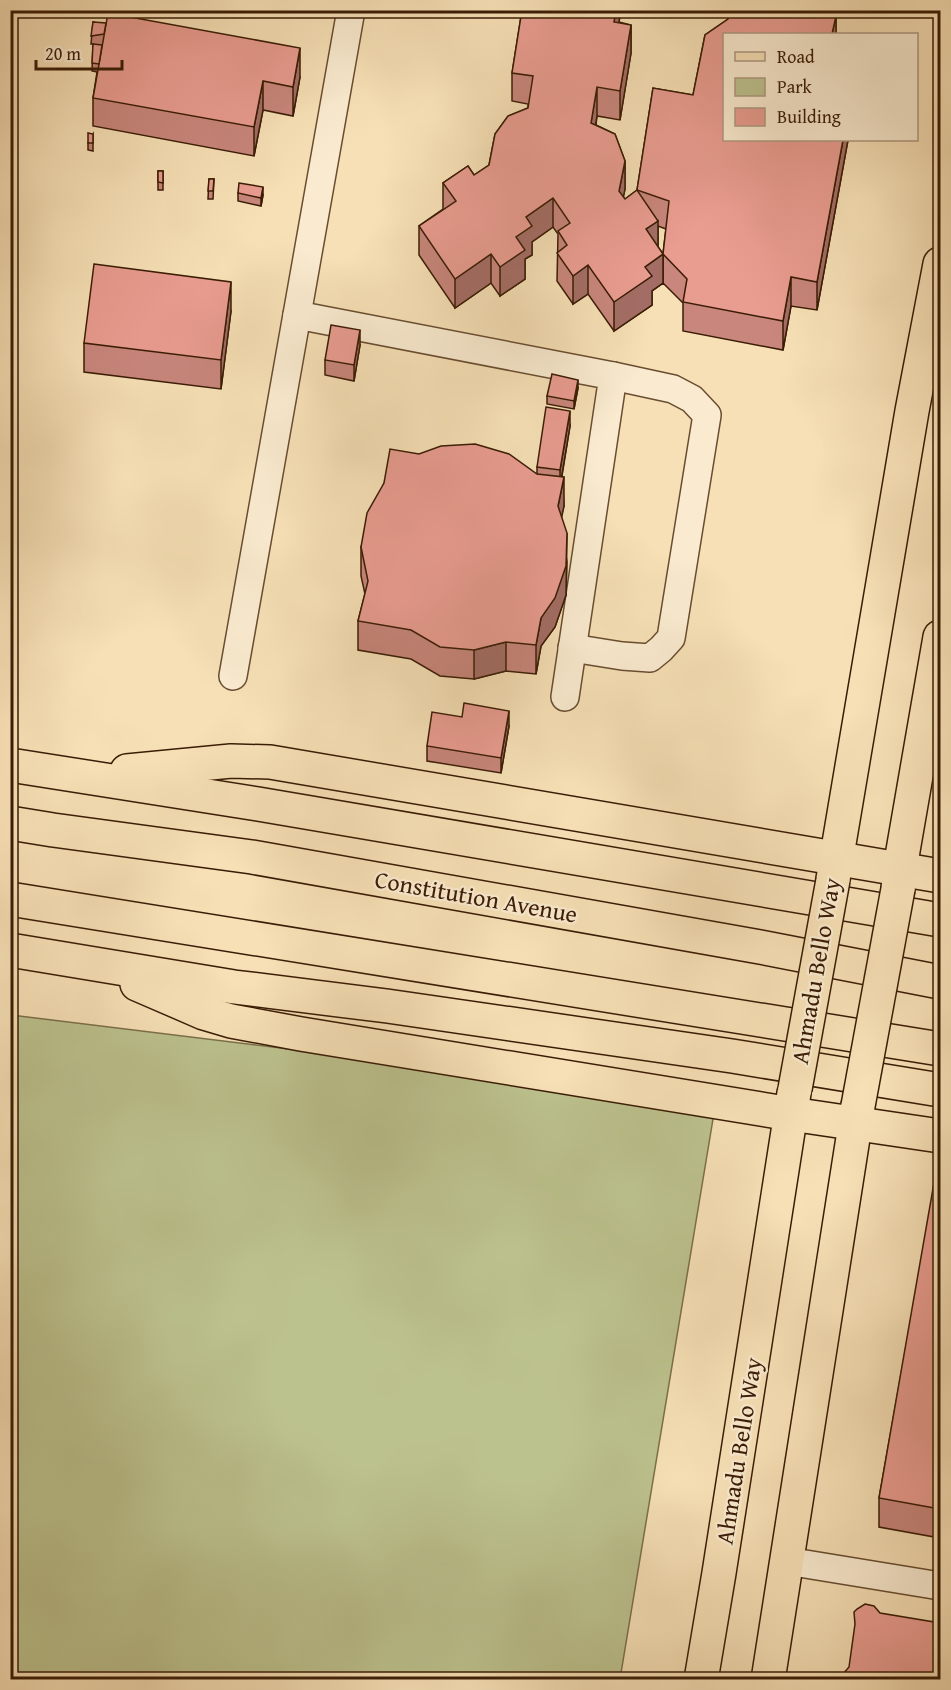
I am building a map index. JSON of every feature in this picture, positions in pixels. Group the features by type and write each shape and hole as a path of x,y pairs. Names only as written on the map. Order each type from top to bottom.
{"main road":[{"name":"Ahmadu Bello Way","path":"701,1680 793,1101 835,869 912,411 940,264"},
{"path":"768,1680 857,1115 940,638"},
{"path":"67,774 146,770 231,761 270,762 835,869 899,879 940,876"},
{"path":"10,765 258,804 940,920"},
{"name":"Constitution Avenue","path":"10,823 252,857 760,947 940,982"},
{"path":"10,899 940,1050"},
{"path":"10,950 234,987 732,1056 940,1090"},
{"path":"88,963 204,1013 231,1021 324,1038 793,1101 940,1136"}],"street":[{"path":"233,676 351,10"},
{"path":"297,315 673,389 692,399 707,415 671,638 650,658 572,648"},
{"path":"565,697 613,376"},
{"path":"787,1562 940,1587"}],"green space":[{"path":"11,1015 716,1101 620,1679 11,1680"}],"building":[{"path":"522,10 616,10 614,22 631,25 620,91 597,87 591,123 615,134 625,161 619,191 625,199 637,190 658,221 646,229 663,254 645,267 652,276 614,302 588,265 573,276 557,253 567,245 558,231 570,223 553,198 526,217 532,226 516,237 525,250 500,267 491,254 455,279 419,226 456,201 443,183 468,166 474,175 489,165 495,134 508,116 528,108 533,76 512,73"},
{"path":"730,10 808,10 836,16 832,33 723,33 723,141 843,141 817,282 791,277 783,321 683,302 687,279 663,254 669,201 637,190 653,88 693,95 705,35 728,19"},
{"path":"108,13 300,48 293,87 263,81 254,127 93,98"},
{"path":"93,22 106,23 104,34 91,36"},
{"path":"93,44 102,45 99,64 92,63"},
{"path":"88,133 93,134 93,143 88,143"},
{"path":"158,171 163,171 163,183 158,182"},
{"path":"209,179 214,179 213,191 208,191"},
{"path":"239,183 263,187 261,198 238,193"},
{"path":"94,264 231,282 221,360 84,343"},
{"path":"331,325 360,330 354,365 325,360"},
{"path":"552,374 578,380 574,401 547,396"},
{"path":"546,407 570,411 560,470 537,467"},
{"path":"475,444 509,454 537,474 564,477 558,506 567,533 566,566 555,598 541,618 536,645 506,642 474,650 440,647 411,630 358,621 368,581 361,547 367,513 384,483 390,449 419,454 441,446"},
{"path":"464,703 509,711 501,758 427,746 432,712 462,717"},
{"path":"940,1155 940,1509 879,1498"},
{"path":"865,1604 874,1606 880,1613 940,1623 940,1680 843,1680 843,1674 849,1667 855,1624 854,1612"}]}
